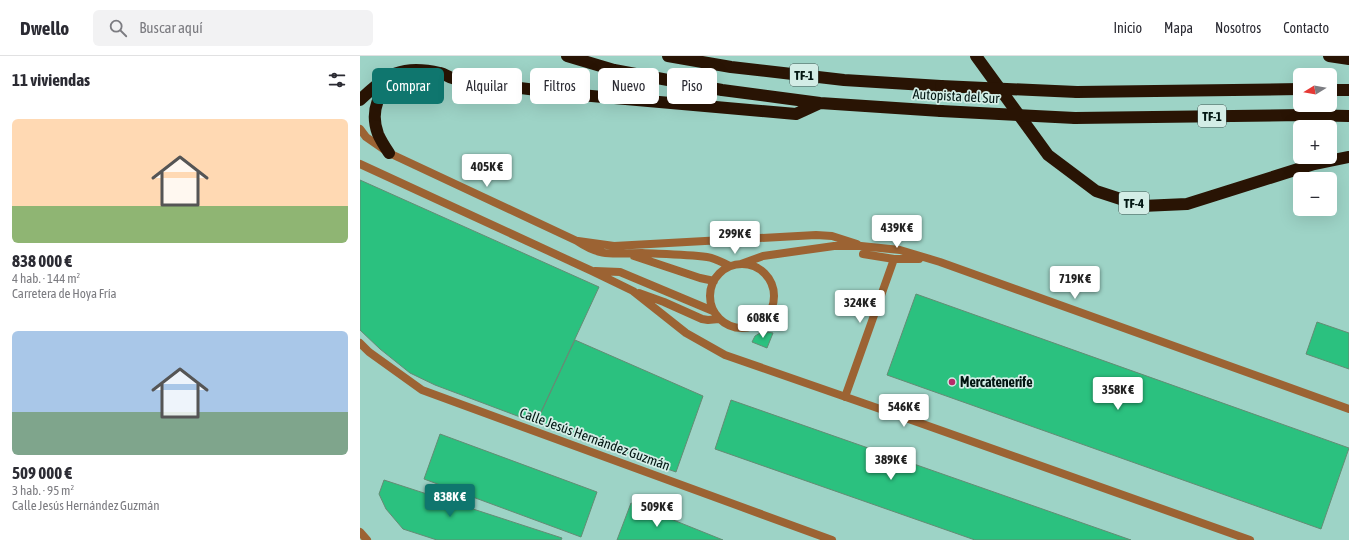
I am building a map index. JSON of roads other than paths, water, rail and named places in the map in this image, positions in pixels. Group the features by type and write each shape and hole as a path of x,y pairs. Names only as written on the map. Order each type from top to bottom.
{"highway":[{"name":"Autopista del Sur","path":"567,56 614,70 722,90 820,103 1075,118 1302,115 1349,116"},
{"name":"Autopista del Sur","path":"668,56 731,67 844,80 941,86 1077,92 1293,89"},
{"name":"TF-4","path":"976,56 1048,155 1096,191 1142,206 1187,204 1314,164 1349,157"},
{"path":"1329,56 1349,59"},
{"path":"360,100 375,85 399,72 414,70 442,74 452,78"},
{"path":"389,153 379,136 375,124 376,106 382,92 388,86 404,78 440,80 452,78"},
{"path":"522,88 569,94 796,114 820,103"},
{"path":"1337,90 1349,90"}],"street":[{"path":"360,128 366,137 389,153 578,241 589,249 604,254 641,253 708,257 730,266"},
{"path":"360,164 633,291 664,302 702,319 719,319"},
{"path":"578,241 614,246 816,236 836,237 862,250 900,250 930,259 1349,409"},
{"path":"741,264 752,265 762,271 770,279 774,289 772,310 766,319 747,329 727,325 719,319 713,311 710,301 710,290 714,281 721,272 730,266 741,264 763,256 834,246 862,250 894,259 930,259"},
{"path":"628,254 700,278 714,281"},
{"path":"845,397 894,259"},
{"path":"592,271 620,272 713,311"},
{"path":"633,291 686,333 725,355 1250,540"},
{"name":"Calle Jesús Hernández Guzmán","path":"360,343 369,352 422,390 832,540"},
{"path":"360,532 368,540"}],"place":[{"name":"Mercatenerife","path":"952,382"}]}
